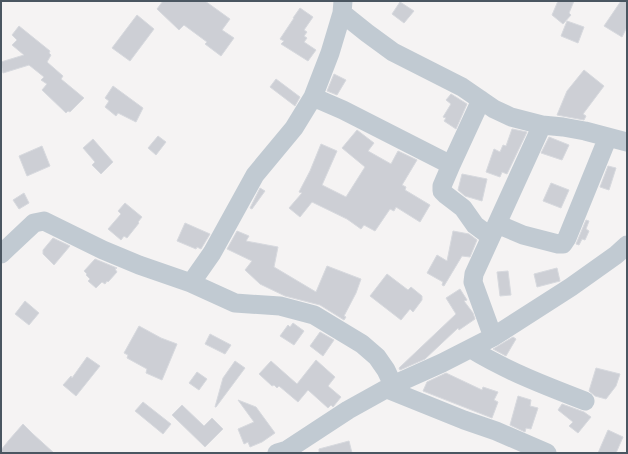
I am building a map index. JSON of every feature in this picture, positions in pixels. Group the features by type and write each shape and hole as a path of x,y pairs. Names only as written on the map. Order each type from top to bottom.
{"street":[{"path":"191,283 212,253 255,175 294,128 312,97 330,53 342,7"},
{"path":"342,7 367,33 393,52 462,87 494,109 511,117 542,125 563,127 627,142"},
{"path":"312,97 343,110 451,165"},
{"path":"481,100 451,165 442,186 442,191 446,196 463,208 475,225 494,231 523,235 563,244 567,238 608,137"},
{"path":"493,337 473,282 474,274 542,125"},
{"path":"1,254 34,223 44,221 103,250 139,265 191,283 235,303 280,306 314,315 362,344 377,357 386,370 390,387"},
{"path":"285,452 348,410 390,387 493,337 571,287 616,255 627,245"},
{"path":"471,349 512,372 586,401"},
{"path":"390,387 464,420 496,431 547,453"}],"building":[{"path":"163,1 205,1 230,19 222,30 234,38 221,56 205,44 207,42 184,25 179,30 157,9"},
{"path":"558,1 574,1 569,13 571,15 563,24 552,15"},
{"path":"621,1 627,1 627,27 622,37 604,26"},
{"path":"400,2 414,11 404,23 392,14"},
{"path":"300,8 313,17 304,30 307,32 304,36 307,38 304,42 316,50 308,61 281,44 284,41 280,39"},
{"path":"137,15 154,29 130,61 112,48"},
{"path":"567,21 584,27 578,43 561,36"},
{"path":"19,26 50,51 49,53 51,55 47,62 63,76 61,79 84,98 70,112 68,111 66,113 42,90 47,84 41,80 44,77 29,65 3,73 1,62 24,55 12,45 17,40 12,35"},
{"path":"584,70 604,86 583,114 586,116 584,120 557,115 567,91"},
{"path":"334,74 346,80 337,95 327,91"},
{"path":"276,79 300,97 295,106 270,87"},
{"path":"113,86 143,108 136,122 118,113 116,116 105,107 109,101 105,98"},
{"path":"451,94 467,104 456,129 444,121 446,118 443,117 451,104 446,100"},
{"path":"512,129 527,132 507,174 502,172 500,177 486,172 494,149 500,152 503,145 506,146"},
{"path":"357,130 374,143 368,151 391,164 398,151 417,160 402,185 406,187 405,190 430,205 420,222 396,207 394,211 390,209 375,231 364,225 361,229 347,219 312,202 300,217 289,208 302,193 299,192 310,171 321,144 337,151 322,185 346,197 365,167 342,148"},
{"path":"158,136 166,142 156,155 148,148"},
{"path":"549,137 569,145 562,160 541,153"},
{"path":"93,139 113,162 101,174 92,165 95,162 83,148"},
{"path":"42,146 50,166 27,176 19,156"},
{"path":"608,166 616,168 609,190 600,187"},
{"path":"462,174 487,179 482,201 465,196 458,190"},
{"path":"551,183 569,190 561,208 543,201"},
{"path":"260,188 265,191 252,209 250,208"},
{"path":"24,193 29,203 19,209 13,200"},
{"path":"125,203 142,217 127,238 124,236 121,240 108,229 121,214 118,211"},
{"path":"586,220 589,221 586,229 589,231 585,240 582,239 579,245 576,244"},
{"path":"185,223 210,234 201,249 197,247 196,249 177,241"},
{"path":"237,231 249,236 246,241 278,247 274,267 316,292 327,266 361,279 356,293 344,316 346,317 344,320 320,305 285,296 260,284 245,270 252,261 227,249"},
{"path":"453,231 469,234 477,240 470,257 462,256 444,286 442,285 443,282 427,273 437,255 447,261"},
{"path":"53,238 70,246 54,265 43,254 43,250"},
{"path":"95,259 117,268 115,269 117,272 108,282 107,281 105,284 102,282 96,288 88,281 90,279 84,271"},
{"path":"557,268 560,281 537,287 534,274"},
{"path":"508,271 511,295 500,296 497,272"},
{"path":"387,274 408,290 411,287 422,296 422,300 413,312 410,309 401,320 370,296"},
{"path":"460,289 467,300 464,301 473,313 475,319 459,330 458,328 425,359 400,370 399,368 456,314 446,298"},
{"path":"25,301 39,313 29,325 15,314"},
{"path":"293,323 304,331 294,345 280,336 288,325 290,327"},
{"path":"139,326 161,338 177,344 162,380 146,373 147,369 127,358 128,355 124,353"},
{"path":"320,332 334,340 323,356 310,346"},
{"path":"210,334 231,345 225,354 205,344"},
{"path":"513,337 516,339 506,356 493,349"},
{"path":"87,357 100,366 76,396 63,385 71,376 72,378"},
{"path":"316,360 335,377 328,386 341,397 333,407 331,405 328,408 308,390 298,402 279,386 277,388 274,385 272,386 259,374 271,361 297,384"},
{"path":"235,361 245,368 215,407 223,378"},
{"path":"596,368 620,374 616,386 606,399 595,396 589,391"},
{"path":"197,372 207,379 199,390 189,383"},
{"path":"446,373 482,390 483,387 498,392 494,400 498,402 492,418 423,391 427,382"},
{"path":"518,396 531,400 530,406 538,408 531,429 526,428 525,432 510,425"},
{"path":"238,400 256,407 275,433 262,442 250,447 248,442 244,444 238,429 254,422"},
{"path":"143,402 171,424 163,434 135,411"},
{"path":"562,404 584,412 591,417 578,433 569,426 573,422 558,410"},
{"path":"182,405 204,426 212,418 223,429 205,447 172,415"},
{"path":"23,424 54,453 1,453 1,450"},
{"path":"608,430 623,437 616,453 598,453"},
{"path":"349,441 352,453 319,453 319,449"}]}
